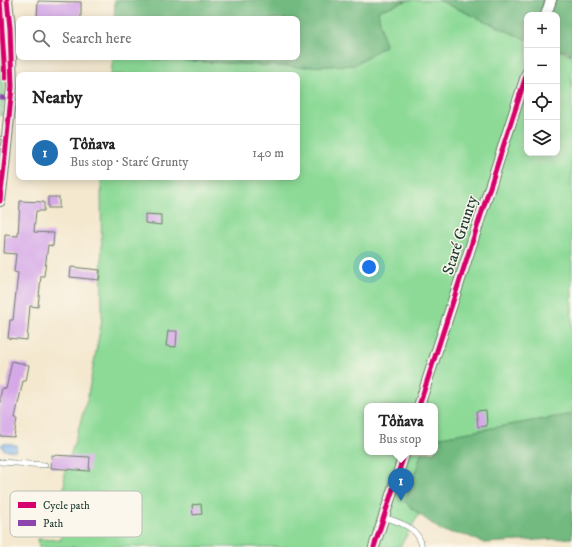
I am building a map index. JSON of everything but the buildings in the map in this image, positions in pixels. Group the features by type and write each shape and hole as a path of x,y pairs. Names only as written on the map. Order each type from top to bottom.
{"street":[{"path":"0,201 12,87 10,28 7,0"},
{"path":"547,12 551,0"},
{"name":"Staré Grunty","path":"420,403 524,82"},
{"path":"374,547 404,455"}],"lane":[{"path":"0,462 46,465"},
{"path":"384,517 411,528 421,541 422,547"}],"green space":[{"path":"115,0 409,0 378,11 385,46 354,65 299,67 177,60 300,60 300,16 114,16"},
{"path":"409,0 438,0 524,39 524,156 560,156 560,51 572,55 572,414 438,437 438,403 364,403 364,455 421,455 405,502 419,514 400,547 39,547 38,539 61,540 61,537 142,537 142,491 64,491 65,473 87,400 102,319 101,180 300,180 300,72 111,72 113,60 169,60 299,67 354,65 378,11"},
{"path":"438,0 572,0 572,54 560,50 560,12 524,12 524,39"},
{"path":"0,16 5,86 2,116 0,115"},
{"path":"572,414 572,538 484,543 468,536 442,531 419,514 405,502 421,455 438,455 438,437"}],"water":[{"path":"3,443 17,445 16,451 4,450 1,445"}],"marked path":[{"path":"0,97 5,98"}],"cycle path":[{"path":"0,0 5,78"},
{"path":"0,201 12,87 10,28 7,0"},
{"path":"420,403 524,82"},
{"path":"374,547 404,455"}],"place":[{"name":"Tôňava","path":"401,501"}]}
